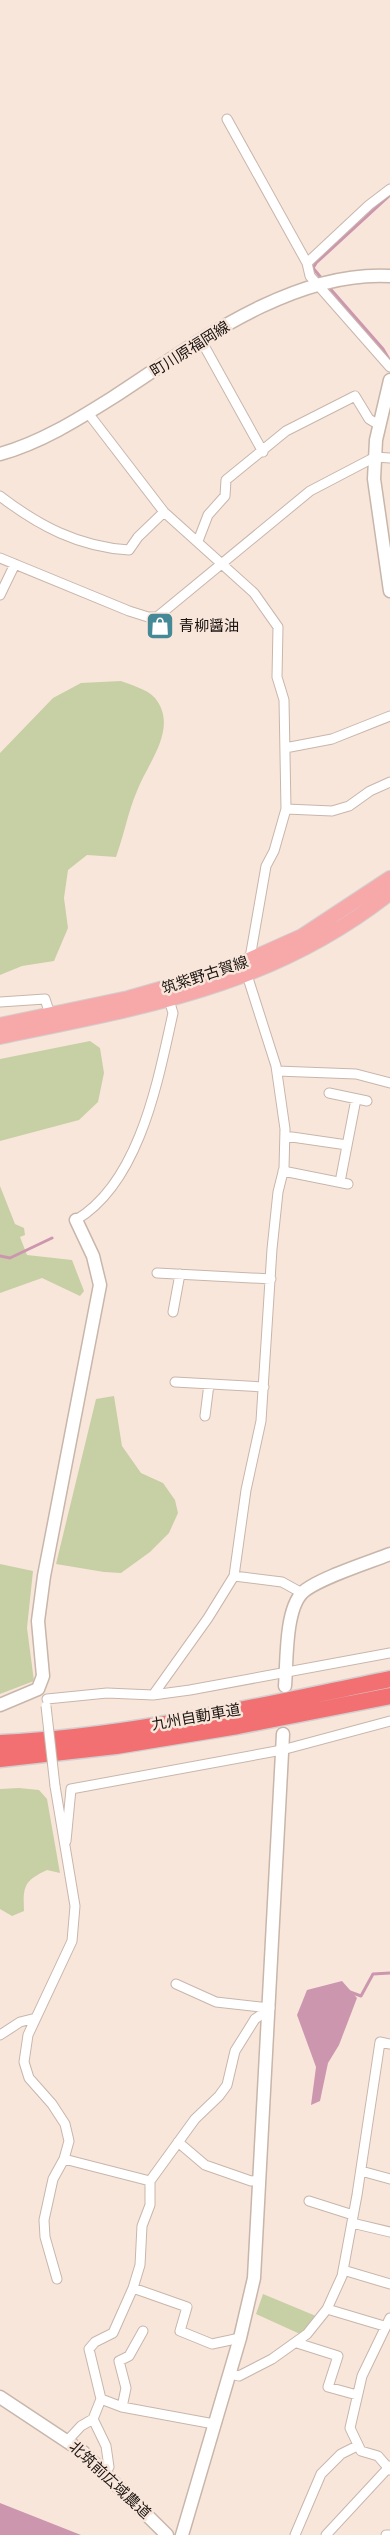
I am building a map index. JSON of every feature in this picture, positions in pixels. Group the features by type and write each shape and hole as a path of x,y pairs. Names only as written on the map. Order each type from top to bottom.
{"highway":[{"name":"九州自動車道","path":"0,1743 106,1732 231,1711 390,1679"},
{"name":"九州自動車道","path":"0,1759 116,1746 238,1726 390,1696"}],"main road":[{"name":"筑紫野古賀線","path":"0,1025 248,969 390,878"},
{"name":"筑紫野古賀線","path":"0,1037 169,1000 332,933 387,897"}],"street":[{"path":"227,119 307,263 310,276 390,367"},
{"path":"307,263 369,205 390,189"},
{"name":"町川原福岡線","path":"0,454 44,438 88,413 241,317 278,298 319,284 358,276 390,276"},
{"path":"202,342 263,452"},
{"path":"390,380 379,425 375,457 376,502 390,591"},
{"path":"198,540 208,515 225,496 226,480 286,432 355,396 368,420 379,425"},
{"path":"88,413 164,512 198,540 199,545 254,593 278,627 277,677 284,700 286,809 274,851 266,866 248,969 277,1071 285,1136 283,1171 278,1192 272,1249 261,1422 246,1490 234,1576 208,1618 153,1695"},
{"path":"0,558 148,617 157,617 310,491 375,457 390,458"},
{"path":"0,496 47,529 69,538 118,550 129,550 138,537 164,512"},
{"path":"0,595 15,564"},
{"path":"285,748 332,739 390,716"},
{"path":"286,809 332,812 348,806 370,791 390,782"},
{"path":"0,1002 45,999 50,1014"},
{"path":"57,2279 45,2237 44,2220 53,2179 64,2159 68,2142 65,2124 26,2070 25,2048 36,2018 72,1941 75,1906 55,1786 44,1698 38,1621 44,1576 100,1285 93,1256 76,1220 91,1210 116,1179 148,1116 173,1013 169,1000"},
{"path":"277,1071 356,1074 390,1084"},
{"path":"329,1093 368,1101"},
{"path":"283,1171 344,1183 347,1145 356,1099"},
{"path":"285,1136 347,1145"},
{"path":"157,1273 271,1279"},
{"path":"173,1312 180,1274"},
{"path":"175,1382 264,1387"},
{"path":"205,1416 209,1384"},
{"path":"285,1686 290,1623 295,1606 302,1593 318,1583 390,1554"},
{"path":"234,1576 282,1582 302,1593"},
{"path":"0,1705 44,1698 107,1693 153,1695 190,1690 390,1653"},
{"path":"65,1854 71,1789 282,1750 390,1721"},
{"path":"182,2535 230,2374 254,2278 270,2008 283,1734"},
{"path":"176,1984 216,2002 270,2008"},
{"path":"68,2440 81,2426 93,2419 101,2399 89,2349 95,2342 113,2333 133,2288 140,2266 142,2226 150,2205 150,2181 194,2119 219,2096 228,2084 236,2051 255,2019 270,2008"},
{"path":"0,2035 20,2022 36,2018"},
{"path":"230,2374 239,2376 297,2343 327,2310 343,2270 361,2171 380,2042 390,2044"},
{"path":"178,2142 205,2165 251,2181 260,2180"},
{"path":"64,2159 150,2181"},
{"path":"361,2171 390,2179"},
{"path":"309,2201 390,2232"},
{"path":"343,2270 390,2284"},
{"path":"133,2288 187,2307 180,2331 212,2344 240,2338"},
{"path":"326,2535 390,2468 378,2456 361,2451 350,2428 362,2376 387,2322 327,2310"},
{"path":"122,2407 126,2388 119,2361 130,2356 143,2332"},
{"path":"297,2343 338,2356 328,2387 357,2395"},
{"name":"北筑前広域農道","path":"0,2397 68,2440 104,2472 167,2535"},
{"path":"101,2399 122,2407 214,2424"},
{"path":"93,2419 109,2459 109,2467 104,2472"},
{"path":"295,2535 320,2474 341,2454 357,2446"}],"green space":[{"path":"121,681 152,695 162,709 164,721 159,745 134,799 116,857 87,855 68,870 64,898 68,928 54,961 22,966 0,975 0,753 53,698 81,683"},
{"path":"90,1041 100,1048 104,1073 98,1102 79,1120 0,1141 0,1059"},
{"path":"0,1186 15,1224 24,1228 25,1235 20,1237 27,1255 72,1260 84,1291 80,1296 42,1278 0,1293"},
{"path":"114,1396 122,1446 141,1473 163,1483 175,1500 178,1513 169,1533 150,1552 121,1573 56,1564 96,1399"},
{"path":"0,1564 33,1571 27,1628 34,1681 0,1694"},
{"path":"0,1789 39,1790 47,1799 60,1873 47,1870 29,1881 26,1885 24,1896 24,1911 12,1916 0,1909"},
{"path":"263,2294 316,2316 312,2325 300,2334 256,2314"}],"shaded area":[{"path":"342,1981 357,1998 339,2045 328,2063 320,2101 311,2105 316,2067 297,2015 307,1990"},
{"path":"0,2503 81,2535 0,2535"}],"waterway":[{"path":"323,280 313,268 316,263 390,195"},
{"path":"327,285 383,349 390,361"},
{"path":"0,1256 10,1258 52,1238"},
{"path":"350,1992 361,1996 373,1974 390,1973"}],"place":[{"name":"青柳醤油","path":"160,626"}]}
